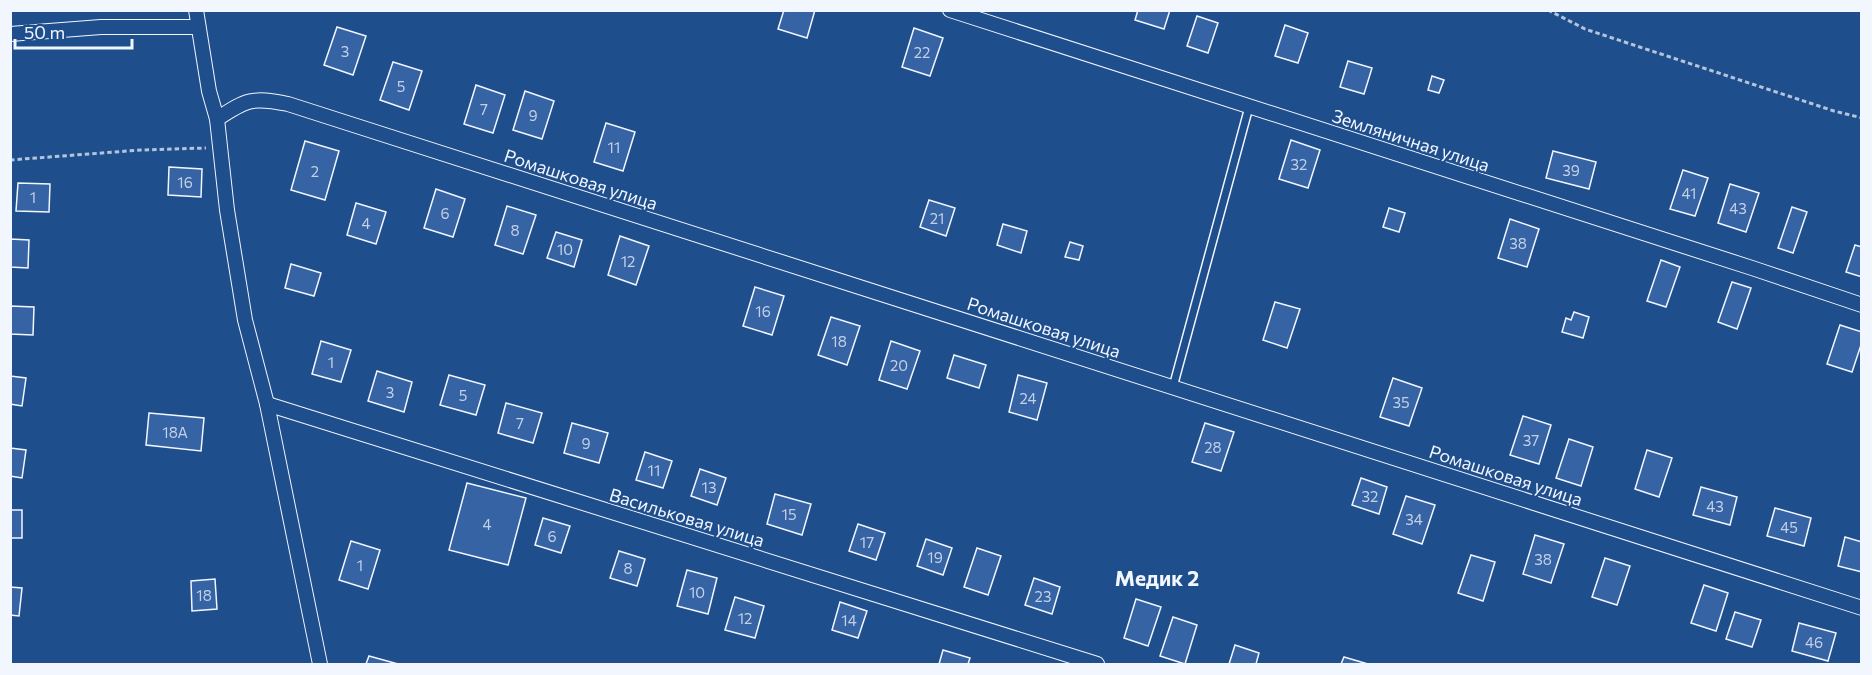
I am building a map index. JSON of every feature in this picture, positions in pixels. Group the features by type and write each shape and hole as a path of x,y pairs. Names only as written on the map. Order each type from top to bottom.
{"street":[{"path":"196,10 209,91 217,119 227,210 245,320 267,404 320,664"},
{"name":"Земляничная улица","path":"950,10 1862,305"},
{"path":"10,34 101,27 198,27"},
{"name":"Ромашковая улица","path":"217,119 237,106 261,99 288,104 1862,608"},
{"name":"Васильковая улица","path":"267,404 1097,664"}],"lane":[{"path":"1173,387 1249,107"}],"path":[{"path":"1548,10 1585,29 1834,111 1862,118"},
{"path":"10,160 141,150 220,147"}],"building":[{"path":"784,10 815,10 807,38 778,29"},
{"path":"1138,10 1170,10 1164,29 1135,20"},
{"path":"1197,16 1218,23 1208,53 1187,46"},
{"path":"1285,25 1308,33 1298,63 1275,56"},
{"path":"337,27 366,36 353,75 324,65"},
{"path":"914,28 943,38 930,76 902,67"},
{"path":"1348,61 1372,68 1364,94 1340,87"},
{"path":"393,62 422,71 409,110 380,100"},
{"path":"1432,76 1444,80 1439,93 1428,90"},
{"path":"476,85 505,95 493,133 464,124"},
{"path":"525,91 554,101 542,139 513,130"},
{"path":"606,123 635,132 623,171 594,162"},
{"path":"1291,140 1320,150 1308,188 1279,179"},
{"path":"305,141 339,151 325,200 291,190"},
{"path":"1553,151 1596,162 1589,189 1546,178"},
{"path":"169,167 202,169 201,197 168,195"},
{"path":"1683,170 1708,178 1695,216 1670,209"},
{"path":"18,183 50,184 49,212 16,211"},
{"path":"1730,184 1759,193 1746,232 1718,223"},
{"path":"436,189 465,199 453,237 424,228"},
{"path":"929,200 955,208 946,236 920,227"},
{"path":"356,203 386,212 376,244 347,235"},
{"path":"507,206 536,215 523,254 495,245"},
{"path":"1792,207 1807,212 1793,253 1778,248"},
{"path":"1389,208 1405,213 1399,232 1383,227"},
{"path":"1510,219 1539,229 1527,267 1498,258"},
{"path":"1003,224 1027,231 1021,253 997,245"},
{"path":"556,232 582,240 574,267 547,258"},
{"path":"620,236 649,246 636,285 608,275"},
{"path":"10,239 29,240 28,268 10,267"},
{"path":"1070,242 1083,246 1079,260 1065,257"},
{"path":"1855,245 1862,247 1862,277 1846,272"},
{"path":"1661,260 1680,267 1666,307 1647,301"},
{"path":"291,264 321,273 314,296 285,288"},
{"path":"1732,282 1751,288 1737,329 1718,322"},
{"path":"755,287 784,296 772,335 743,326"},
{"path":"1275,302 1300,309 1287,348 1263,340"},
{"path":"10,306 34,307 33,335 10,334"},
{"path":"1574,312 1589,317 1583,338 1562,332 1566,318 1571,320"},
{"path":"831,317 860,326 847,365 818,355"},
{"path":"1840,325 1862,332 1862,342 1852,372 1827,364"},
{"path":"321,341 351,350 341,382 312,374"},
{"path":"891,341 920,351 907,389 879,380"},
{"path":"954,355 986,365 979,388 947,378"},
{"path":"377,371 412,382 404,412 368,401"},
{"path":"449,375 485,385 476,415 440,405"},
{"path":"1018,375 1047,383 1037,420 1009,412"},
{"path":"10,376 26,378 22,406 10,404"},
{"path":"1393,378 1422,388 1409,426 1380,417"},
{"path":"506,403 542,413 533,443 498,433"},
{"path":"149,413 204,418 201,451 146,445"},
{"path":"1523,416 1551,425 1539,464 1510,455"},
{"path":"572,423 608,433 599,463 564,453"},
{"path":"1205,423 1234,432 1221,471 1192,462"},
{"path":"1569,439 1593,447 1581,486 1556,478"},
{"path":"10,448 26,450 22,478 10,476"},
{"path":"1647,450 1672,458 1659,497 1635,489"},
{"path":"645,452 672,461 663,488 636,480"},
{"path":"700,469 726,478 717,505 691,496"},
{"path":"1361,478 1387,487 1379,514 1352,505"},
{"path":"467,483 526,498 508,565 449,550"},
{"path":"1701,487 1737,497 1730,525 1693,515"},
{"path":"775,494 811,504 802,535 767,524"},
{"path":"1406,496 1435,505 1422,544 1393,534"},
{"path":"1775,508 1811,518 1804,546 1767,536"},
{"path":"10,510 22,510 22,538 10,538"},
{"path":"543,518 570,526 561,553 535,545"},
{"path":"858,524 885,533 876,560 849,551"},
{"path":"1535,535 1564,544 1551,583 1523,574"},
{"path":"1845,537 1862,542 1862,572 1838,566"},
{"path":"926,539 952,548 943,575 917,566"},
{"path":"351,541 380,550 368,589 339,580"},
{"path":"977,548 1001,556 988,595 964,587"},
{"path":"619,551 645,559 637,586 610,578"},
{"path":"1471,555 1495,562 1483,601 1458,593"},
{"path":"1605,558 1630,566 1617,605 1592,597"},
{"path":"687,570 717,578 708,614 677,606"},
{"path":"1034,578 1060,587 1052,614 1025,605"},
{"path":"215,579 217,609 192,611 191,581"},
{"path":"1704,585 1728,593 1716,631 1691,623"},
{"path":"10,587 22,588 19,616 10,615"},
{"path":"735,597 764,606 755,638 725,630"},
{"path":"1136,599 1161,607 1148,646 1124,638"},
{"path":"840,602 867,611 858,638 832,630"},
{"path":"1735,612 1761,620 1752,647 1726,639"},
{"path":"1173,617 1197,625 1185,664 1160,656"},
{"path":"1799,623 1836,633 1828,661 1792,651"},
{"path":"1235,645 1259,653 1256,664 1229,664"},
{"path":"943,650 970,658 968,664 939,664"},
{"path":"369,656 398,664 366,664"},
{"path":"1344,657 1368,664 1341,664"}],"district":[{"name":"Медик 2","path":"1157,577"}]}
